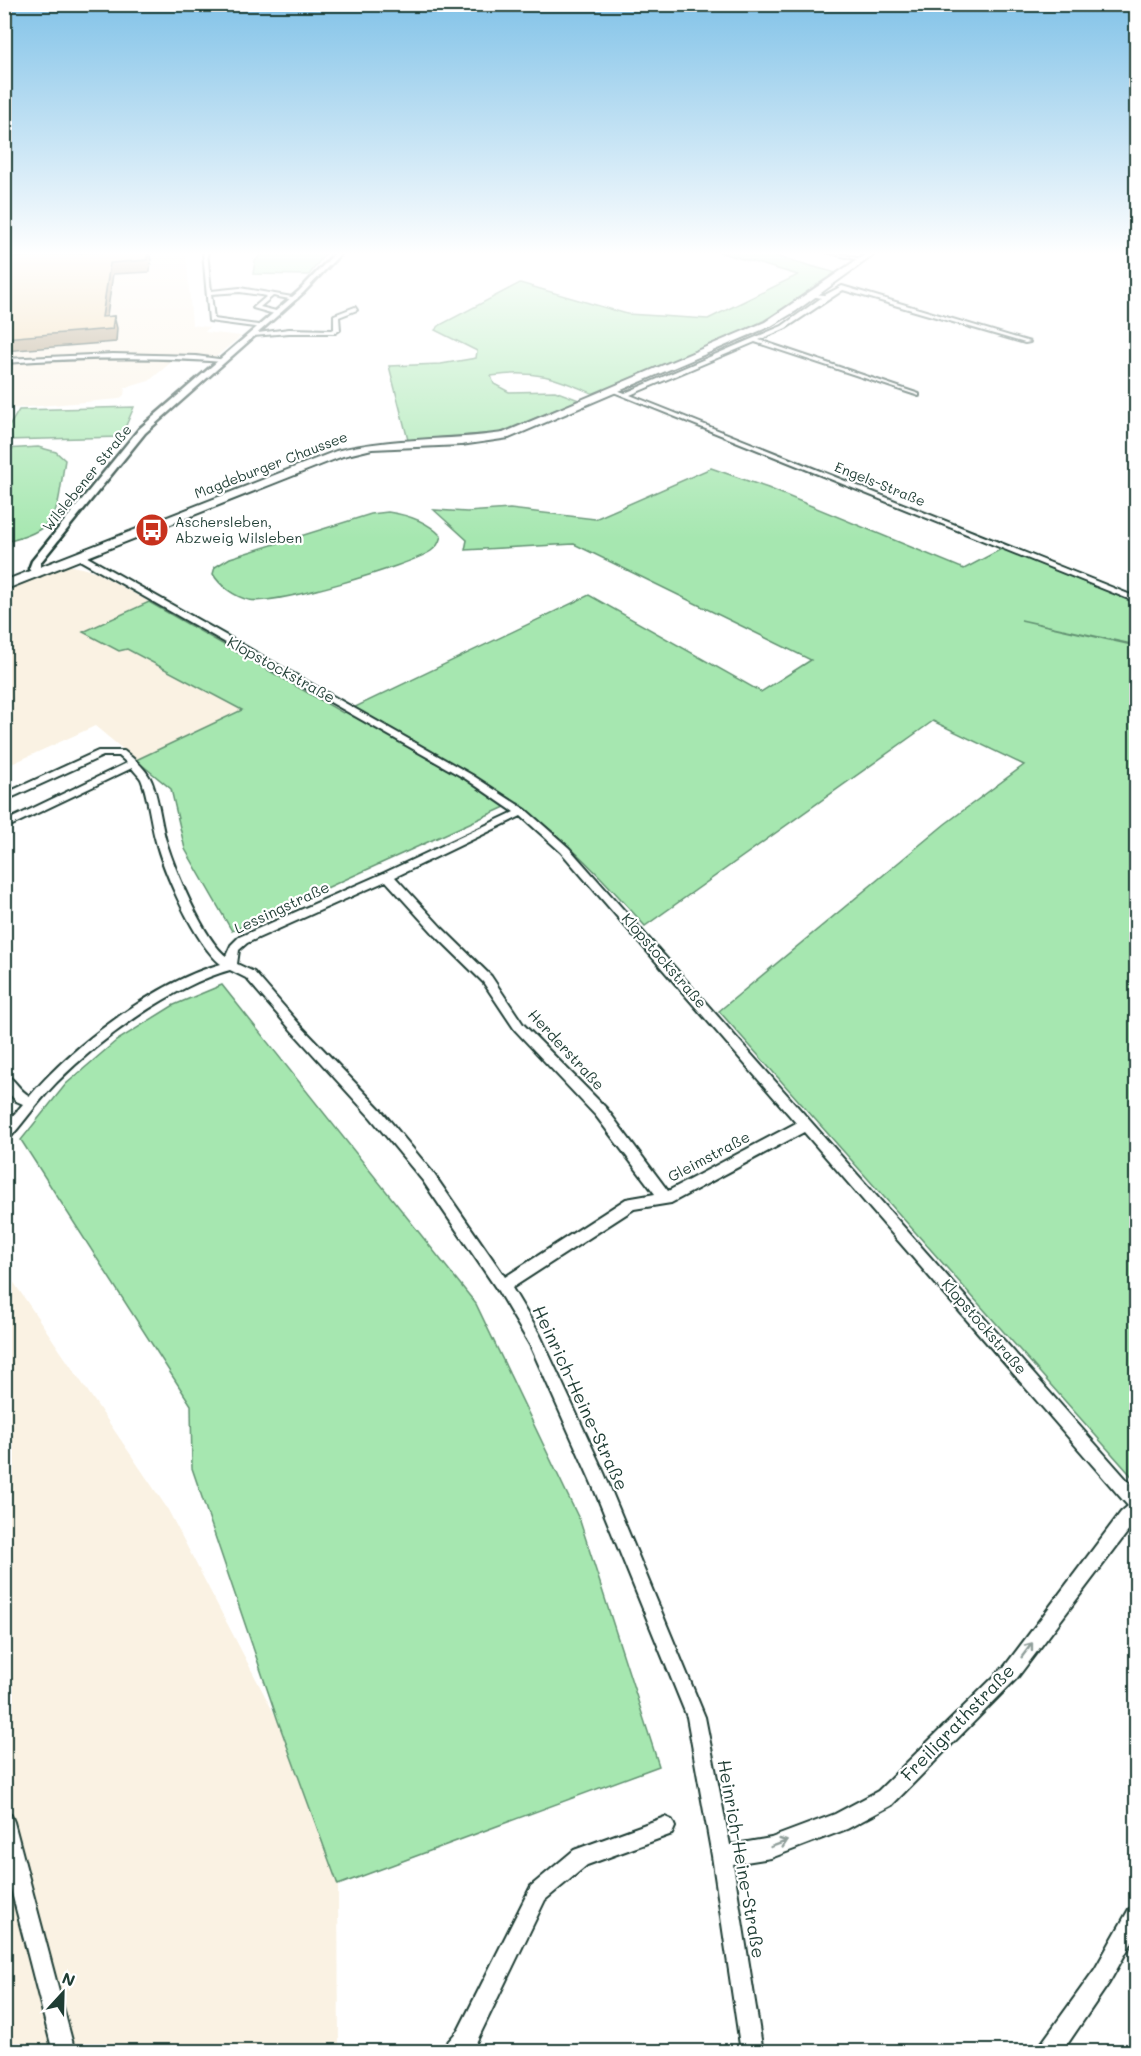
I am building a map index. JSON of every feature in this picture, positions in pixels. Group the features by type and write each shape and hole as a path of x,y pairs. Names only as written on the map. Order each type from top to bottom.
{"main road":[{"name":"Magdeburger Chaussee","path":"4,586 340,453 372,446 462,442 505,436 716,347"}],"street":[{"name":"Wilslebener Straße","path":"37,573 34,569 35,563 132,441 238,347"},
{"path":"626,395 739,347"},
{"path":"776,347 917,394"},
{"path":"4,361 70,356 177,356 223,360"},
{"name":"Engels-Straße","path":"614,391 1137,600"},
{"name":"Klopstockstraße","path":"79,556 469,777 522,812 565,850 1137,1502"},
{"path":"4,798 101,753 121,753 134,764 4,826"},
{"name":"Heinrich-Heine-Straße","path":"134,764 147,779 161,842 183,900 213,949 231,966 250,975 389,1129 428,1177 504,1286 535,1340 593,1469 696,1717 722,1856 752,2052"},
{"name":"Lessingstraße","path":"231,966 235,945 243,940 388,876 522,812"},
{"name":"Herderstraße","path":"388,876 437,930 487,979 519,1027 601,1112 666,1199"},
{"path":"4,1135 31,1102 68,1064 130,1017 190,982 218,968 231,966"},
{"path":"4,1079 10,1088 31,1102"},
{"name":"Gleimstraße","path":"504,1286 631,1203 666,1199 807,1124"},
{"name":"Freiligrathstraße","path":"722,1856 771,1848 840,1822 885,1798 1011,1672 1127,1518 1137,1510"},
{"path":"4,1822 64,2052"},
{"path":"454,2052 467,2037 538,1893 581,1857 665,1827"},
{"path":"1049,2052 1102,1976 1137,1916"}],"shaded area":[{"path":"5,347 228,347 211,361 176,358 149,381 125,388 124,395 119,399 5,409"},
{"path":"68,565 94,571 149,602 83,632 119,651 127,649 243,710 136,760 95,726 5,767 4,592"},
{"path":"4,1268 167,1508 278,1721 338,1885 339,2051 5,2051"}],"green space":[{"path":"469,347 708,347 594,394 545,376 506,374 491,376 494,384 509,392 555,391 579,400 499,433 408,440 389,366 441,364 476,358 477,351"},
{"path":"134,407 121,437 5,440 5,433 19,410"},
{"path":"38,447 56,452 65,460 57,505 47,524 38,531 5,542 5,449"},
{"path":"711,468 768,488 964,569 1005,547 1136,600 1136,645 1021,620 1136,646 1136,1481 719,1011 945,824 1024,765 933,721 645,926 585,862 518,803 232,931 185,849 171,789 136,760 242,710 127,649 119,651 83,632 149,602 343,713 589,595 761,692 811,660 574,544 465,550 467,540 434,510 467,512 510,509 595,519"},
{"path":"388,512 410,517 430,526 441,536 438,545 418,558 370,575 312,591 263,600 249,600 233,594 213,574 215,567 230,558 371,514"},
{"path":"222,985 476,1304 580,1521 659,1766 338,1885 278,1721 192,1468 191,1405 21,1140 66,1084 116,1041 174,1005"}],"place":[{"name":"Aschersleben, Abzweig Wilsleben","path":"152,530"}]}
